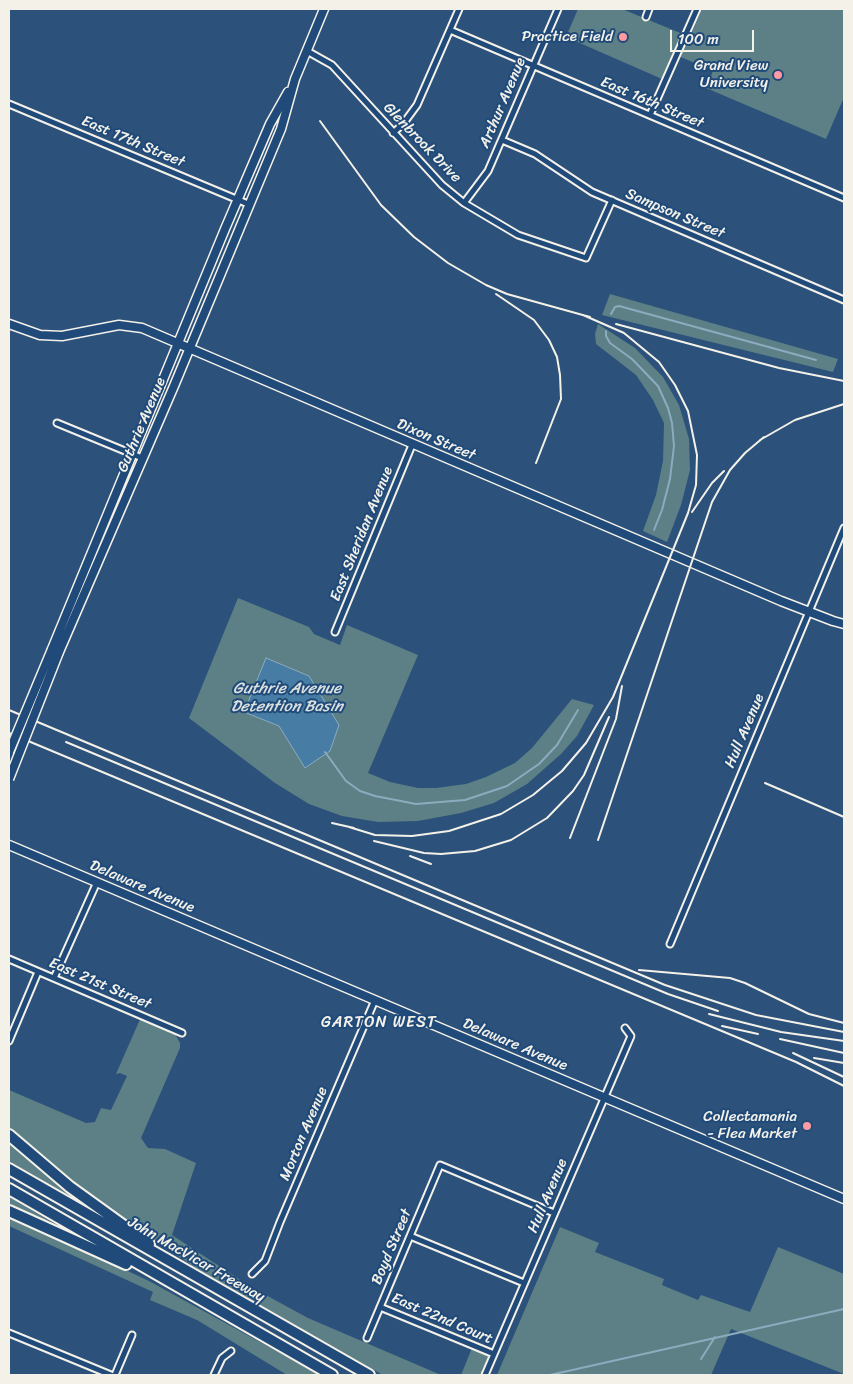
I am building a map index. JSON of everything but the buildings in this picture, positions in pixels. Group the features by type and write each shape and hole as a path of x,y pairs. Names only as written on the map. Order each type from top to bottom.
{"highway":[{"path":"9,1135 70,1187 186,1271"},
{"name":"John MacVicar Freeway","path":"9,1170 369,1375"},
{"path":"9,1189 176,1287 332,1375"},
{"path":"9,1211 176,1287"}],"main road":[{"name":"Guthrie Avenue","path":"9,779 56,650 132,454 270,124 295,79 324,9"},
{"name":"Guthrie Avenue","path":"9,752 142,458 281,129 295,79"},
{"name":"Dixon Street","path":"10,328 40,335 62,336 119,325 142,328 412,445 808,612 844,624"},
{"name":"Delaware Avenue","path":"9,845 844,1199"}],"street":[{"path":"393,133 413,112 459,9"},
{"name":"Arthur Avenue","path":"464,203 488,172 558,9"},
{"path":"646,17 649,9"},
{"path":"650,115 697,9"},
{"name":"East 16th Street","path":"450,30 844,198"},
{"name":"Glenbrook Drive","path":"307,51 332,65 442,185 464,203 518,235 586,258 612,200"},
{"name":"East 17th Street","path":"9,104 248,204"},
{"name":"Sampson Street","path":"502,140 535,154 579,185 844,300"},
{"path":"57,423 142,458"},
{"name":"East Sheridan Avenue","path":"335,632 412,445"},
{"name":"Hull Avenue","path":"670,944 844,528"},
{"path":"54,978 96,882"},
{"name":"East 21st Street","path":"9,959 182,1033"},
{"path":"9,1041 38,972"},
{"name":"Morton Avenue","path":"252,1274 265,1262 280,1222 375,1000"},
{"name":"Hull Avenue","path":"485,1375 631,1036 625,1028"},
{"name":"Boyd Street","path":"367,1338 440,1166 554,1213"},
{"path":"410,1236 524,1283"},
{"name":"East 22nd Court","path":"380,1307 494,1354"},
{"path":"9,1333 111,1375"},
{"path":"115,1375 132,1335"},
{"path":"214,1375 222,1358 231,1351"}],"green space":[{"name":"Grand View University","path":"578,9 622,9 690,37 702,9 844,9 844,97 826,139 706,88 713,71 674,54 662,79 566,37"},
{"path":"610,294 838,359 833,372 602,315"},
{"path":"598,324 635,348 663,377 679,405 689,439 690,470 681,505 667,542 643,531 656,495 663,461 664,423 653,400 636,375 596,344 595,334"},
{"path":"238,598 309,627 314,634 340,645 347,625 418,655 368,773 390,782 418,788 436,788 466,784 486,777 515,763 532,748 572,699 594,705 577,736 561,754 527,784 494,803 461,813 418,821 378,822 342,816 309,804 275,783 189,718"},
{"path":"141,1017 175,1034 180,1043 180,1048 141,1138 148,1148 165,1149 196,1163 172,1235 251,1287 308,1318 441,1375 383,1375 199,1270 88,1196 9,1130 9,1090 86,1123 95,1122 101,1108 111,1110 127,1076 120,1073 116,1074"},
{"path":"9,1139 95,1211 9,1161"},
{"path":"9,1197 70,1233 9,1207"},
{"path":"9,1215 149,1281 320,1375 287,1375 197,1320 150,1300 153,1292 9,1226"},
{"path":"560,1227 599,1243 595,1252 664,1279 662,1285 698,1300 701,1295 750,1312 778,1247 844,1274 844,1374 731,1329 711,1375 497,1375"},
{"path":"472,1348 489,1356 482,1375 461,1375"}],"water":[{"name":"Guthrie Avenue Detention Basin","path":"266,658 309,676 339,725 330,751 305,768 279,726 244,712"}],"waterway":[{"path":"611,314 615,307 619,306 816,360"},
{"path":"606,331 606,336 610,343 632,359 658,386 668,408 672,423 674,446 670,479 662,510 654,530"},
{"path":"325,752 346,781 360,791 416,804 465,800 507,786 539,764 557,745 578,710"},
{"path":"550,1375 844,1309"},
{"path":"701,1359 715,1337"}],"railway":[{"path":"320,121 381,205 414,237 448,263 486,285 507,294 590,317"},
{"path":"496,294 534,320 549,340 557,357 561,399 536,463"},
{"path":"349,827 375,835 412,836 449,831 501,814 533,795 562,771 586,743 613,697 688,513 696,485 697,455 688,411 675,385 659,362 624,333 583,315"},
{"path":"616,324 779,368 844,381"},
{"path":"760,440 795,420 844,404"},
{"path":"598,840 712,502 730,470 745,453 764,437"},
{"path":"692,512 712,483 724,471"},
{"path":"570,838 616,719 622,686"},
{"path":"9,710 665,985 756,1015 844,1032"},
{"path":"374,841 424,853 441,854 475,851 511,840 547,818 573,791 584,775 609,717"},
{"path":"9,733 796,1062 844,1086"},
{"path":"66,742 668,994 718,1011"},
{"path":"765,783 844,817"},
{"path":"332,823 354,828"},
{"path":"410,856 431,864"},
{"path":"639,970 730,978 745,983 809,1014 844,1023"},
{"path":"709,1014 781,1032 844,1041"},
{"path":"722,1026 758,1034"},
{"path":"780,1039 844,1053"},
{"path":"793,1053 844,1077"},
{"path":"814,1058 844,1063"}],"place":[{"name":"Practice Field","path":"623,37"},
{"name":"Grand View University","path":"778,75"},
{"name":"Collectamania - Flea Market","path":"807,1126"}],"district":[{"name":"GARTON WEST","path":"379,1023"}]}
